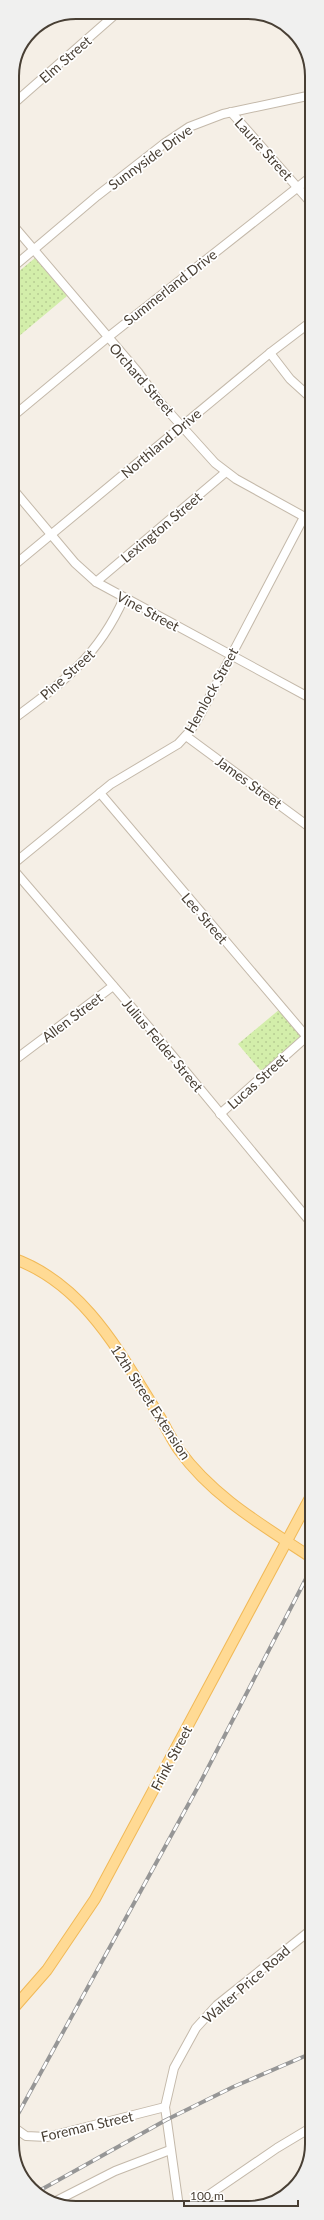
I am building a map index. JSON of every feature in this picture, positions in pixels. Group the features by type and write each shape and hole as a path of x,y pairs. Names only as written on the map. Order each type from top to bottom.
{"main road":[{"name":"12th Street Extension","path":"19,1261 45,1274 62,1287 96,1319 116,1347 179,1450 210,1486 234,1507 305,1553"},
{"name":"Frink Street","path":"19,2002 47,1970 95,1899 305,1507"}],"street":[{"name":"Elm Street","path":"19,99 110,19"},
{"name":"Sunnyside Drive","path":"19,262 97,196 165,143 196,124 231,112 305,96"},
{"name":"Laurie Street","path":"231,112 305,196"},
{"name":"Summerland Drive","path":"19,411 107,338 305,181"},
{"name":"Orchard Street","path":"19,233 107,338 138,372 159,401 215,463 226,472 304,516"},
{"name":"Northland Drive","path":"19,561 181,426 305,326"},
{"path":"270,353 290,379 305,393"},
{"name":"Lexington Street","path":"96,582 226,472"},
{"name":"Vine Street","path":"19,496 75,563 96,582 305,695"},
{"name":"Hemlock Street","path":"19,859 100,793 141,764 173,748 186,736 199,717 230,655 304,516"},
{"name":"Pine Street","path":"19,714 78,668 109,629 124,598"},
{"name":"James Street","path":"186,736 305,824"},
{"name":"Lee Street","path":"100,793 305,1031"},
{"name":"Julius Felder Street","path":"19,876 305,1216"},
{"name":"Allen Street","path":"19,1057 113,986"},
{"name":"Lucas Street","path":"220,1114 305,1041"},
{"name":"Walter Price Road","path":"178,2201 165,2107 174,2068 196,2028 222,2001 305,1935"},
{"name":"Foreman Street","path":"19,2131 26,2136 47,2137 165,2107"},
{"path":"200,2201 277,2148 305,2131"},
{"path":"60,2199 115,2171 170,2150"}],"green space":[{"path":"35,258 67,296 19,336 19,271"},
{"path":"280,1009 302,1037 261,1071 238,1044"}],"railway":[{"path":"19,2112 199,1785 305,1581"},
{"path":"42,2189 166,2120 233,2087 305,2056"}]}
